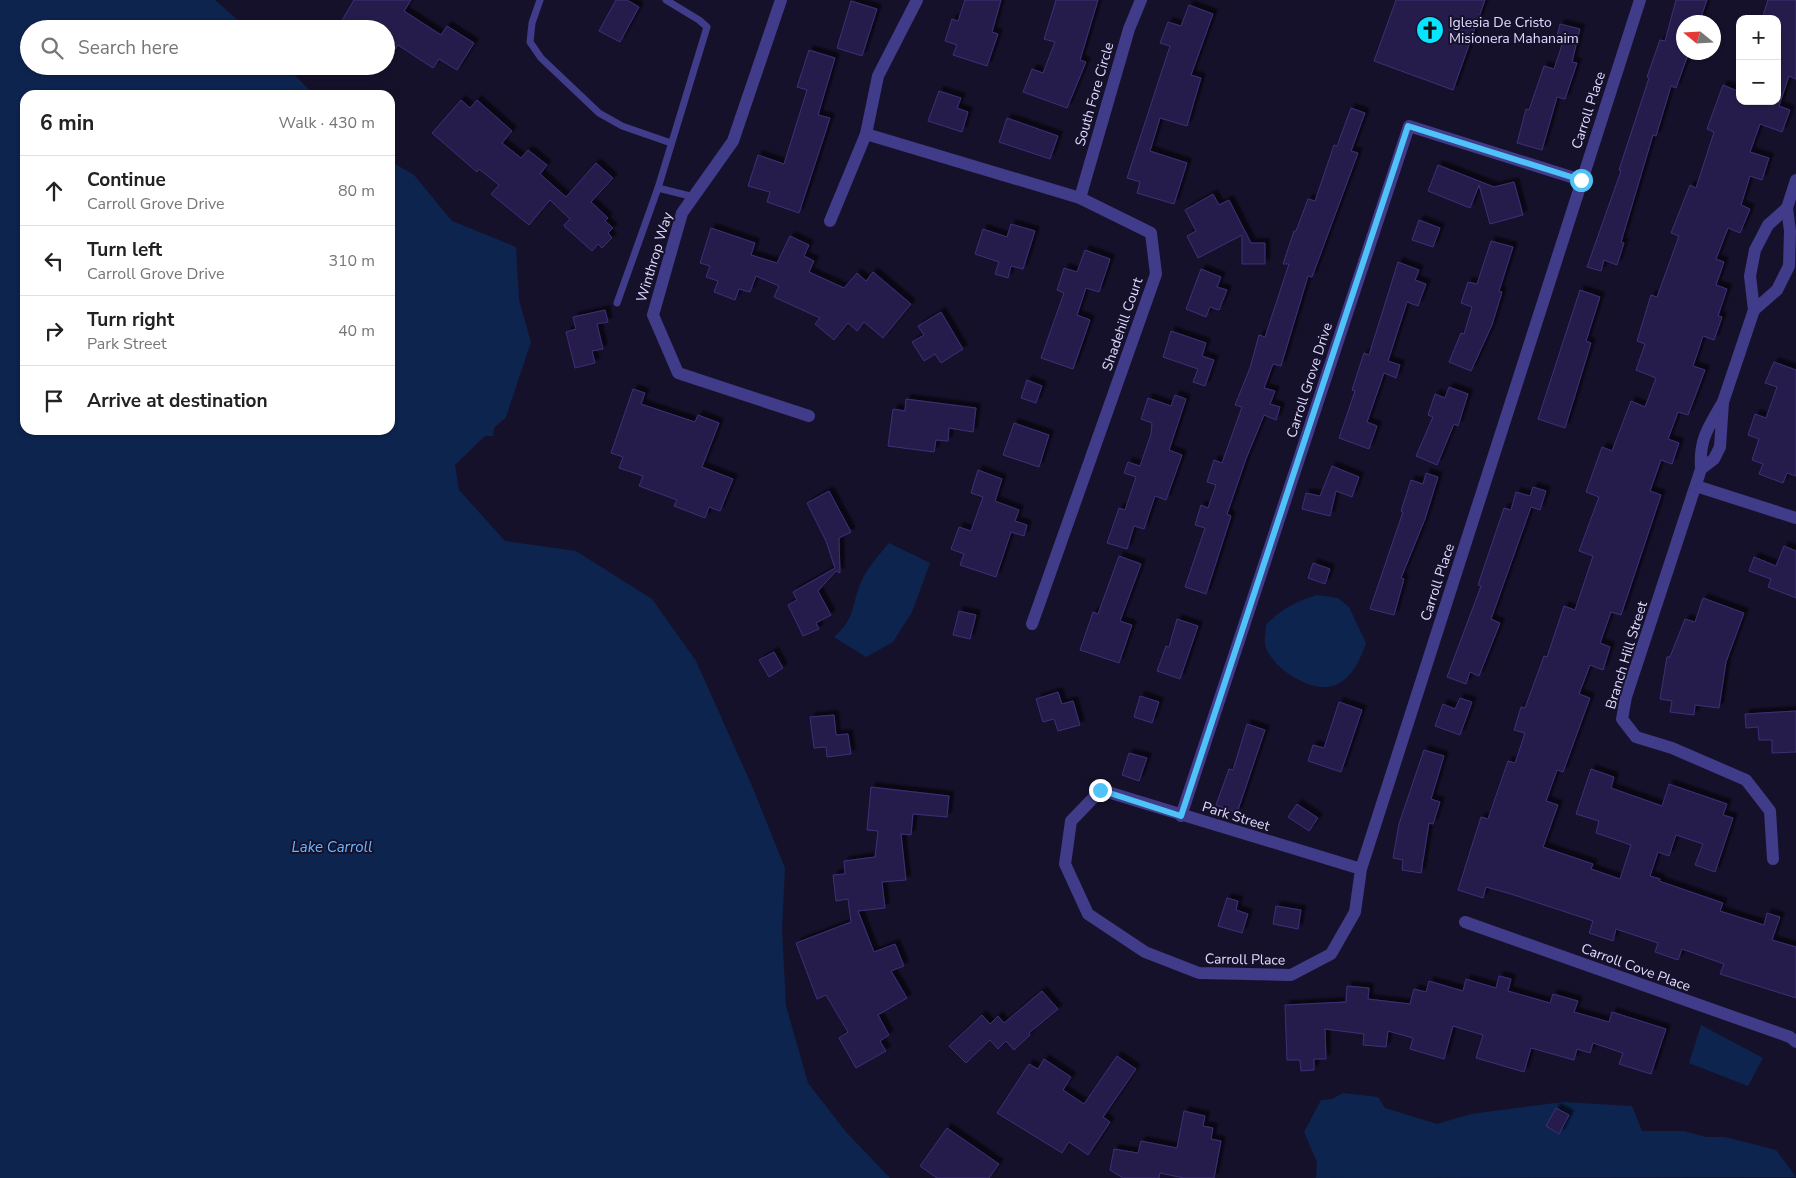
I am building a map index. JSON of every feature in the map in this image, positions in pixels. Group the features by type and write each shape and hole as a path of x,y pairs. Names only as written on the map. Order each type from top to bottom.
{"street":[{"name":"Winthrop Way","path":"781,0 733,141 682,214 653,315 678,373 809,416"},
{"path":"830,220 866,134 878,76 917,0"},
{"name":"South Fore Circle","path":"1080,198 1128,29 1140,0"},
{"name":"Carroll Place","path":"1118,934 1146,952 1199,973 1291,975 1331,954 1355,912 1361,869 1640,0"},
{"name":"Carroll Grove Drive","path":"1181,816 1408,126 1581,180"},
{"name":"Shadehill Court","path":"866,134 1080,198 1151,234 1156,274 1032,624"},
{"name":"Branch Hill Street","path":"1754,310 1777,290 1789,266 1790,231 1787,208 1796,180"},
{"name":"Branch Hill Street","path":"1773,859 1770,812 1746,780 1672,748 1636,736 1622,719 1626,697 1701,469 1700,451 1705,435 1723,402 1754,310 1750,276 1755,250 1768,226 1787,208"},
{"name":"Branch Hill Street","path":"1701,469 1714,460 1720,447 1723,402"},
{"path":"1696,486 1796,518"},
{"name":"Park Street","path":"1118,934 1088,914 1065,864 1071,821 1100,790 1361,869"},
{"name":"Carroll Cove Place","path":"1466,922 1790,1037 1796,1042"}],"lane":[{"path":"540,0 532,23 530,42 540,58 599,113 622,126 671,142"},
{"path":"617,303 658,188 707,27 666,0"},
{"path":"658,188 694,197"}],"water":[{"name":"Lake Carroll","path":"0,0 215,0 238,20 20,20 20,75 295,75 309,90 20,90 20,435 395,435 395,164 414,175 452,221 516,247 519,300 531,342 506,417 494,428 493,436 485,436 455,465 459,490 505,541 576,551 652,599 696,661 752,786 785,868 782,930 786,1006 808,1083 846,1132 890,1178 0,1178"},
{"path":"889,543 930,563 912,612 893,642 866,657 834,637 850,618 861,582"},
{"path":"1317,595 1338,598 1349,607 1366,643 1354,670 1346,679 1327,687 1303,682 1289,674 1274,661 1265,644 1266,625 1272,619 1289,606"},
{"path":"1701,1025 1763,1058 1748,1086 1689,1063"},
{"path":"1343,1093 1378,1097 1385,1108 1437,1124 1471,1114 1563,1102 1632,1106 1642,1131 1684,1131 1706,1137 1725,1137 1776,1150 1796,1177 1316,1178 1317,1162 1304,1132 1321,1100 1332,1099"}],"building":[{"path":"354,0 411,0 404,11 441,35 447,26 474,43 457,70 439,59 433,68 398,45 395,50 395,20 342,20"},
{"path":"616,0 627,0 639,7 620,42 599,31"},
{"path":"965,0 1001,0 992,32 998,34 987,66 953,55 957,45 945,41 952,19 958,21"},
{"path":"1056,0 1098,0 1080,60 1086,62 1067,108 1023,92 1032,69 1043,73 1055,42 1044,39"},
{"name":"Iglesia De Cristo Misionera Mahanaim","path":"1396,0 1485,0 1453,90 1374,61"},
{"path":"1676,0 1707,0 1702,15 1676,15 1676,60 1686,60 1676,88 1671,86 1656,136 1653,135 1621,242 1624,243 1617,265 1604,260 1601,271 1587,267 1621,171 1619,170 1649,78 1647,77 1660,40 1665,41"},
{"path":"1768,0 1796,0 1796,79 1789,76 1781,100 1781,15 1763,15"},
{"path":"851,1 877,9 862,56 837,48"},
{"path":"1189,5 1213,14 1191,75 1201,78 1187,126 1160,118 1150,151 1187,163 1174,204 1137,193 1140,182 1127,178 1170,46 1160,43 1168,22 1181,26"},
{"path":"1560,24 1580,29 1572,62 1577,63 1565,99 1557,97 1542,150 1517,143 1526,109 1529,110 1544,66 1554,69 1563,42 1556,40"},
{"path":"809,50 835,58 818,115 830,118 799,213 767,202 770,192 748,186 758,155 784,164 807,90 797,87"},
{"path":"1723,85 1736,90 1736,105 1779,105 1790,110 1782,132 1760,124 1750,152 1769,158 1762,180 1750,176 1741,205 1750,209 1740,233 1728,228 1716,259 1724,262 1716,285 1727,289 1718,316 1722,317 1714,340 1703,336 1693,366 1705,370 1688,415 1678,412 1668,439 1679,443 1672,464 1661,460 1650,491 1661,495 1621,615 1611,612 1600,643 1610,647 1603,670 1590,665 1579,694 1590,698 1563,772 1557,770 1546,801 1558,805 1543,847 1593,864 1591,869 1620,879 1631,845 1596,833 1599,821 1576,814 1591,769 1614,777 1611,788 1662,806 1669,784 1727,804 1723,815 1733,818 1715,872 1695,865 1703,844 1676,835 1669,856 1658,852 1650,876 1660,879 1659,881 1723,903 1720,911 1764,925 1767,913 1780,917 1772,940 1796,947 1796,998 1720,974 1724,964 1682,949 1678,960 1655,952 1658,943 1616,929 1613,941 1589,933 1593,921 1511,894 1486,887 1483,898 1458,890 1481,817 1488,819 1508,761 1515,763 1525,733 1514,730 1521,707 1525,708 1544,656 1547,657 1564,606 1575,610 1593,556 1579,551 1599,497 1586,492 1602,447 1612,451 1631,401 1645,407 1656,378 1636,370 1645,344 1637,341 1651,295 1657,297 1679,236 1671,233 1690,185 1696,188 1714,132 1707,129"},
{"path":"939,91 961,98 957,108 968,112 962,132 928,121"},
{"path":"461,100 470,108 477,100 512,131 502,143 521,158 528,150 547,165 540,174 566,197 596,163 613,178 591,202 608,218 605,221 613,228 608,233 612,238 602,248 598,244 592,251 565,227 564,225 570,219 550,200 529,225 491,194 499,185 479,169 477,172 432,133"},
{"path":"1351,108 1365,113 1351,151 1358,153 1312,277 1308,276 1281,366 1273,364 1264,388 1275,391 1270,404 1280,407 1276,420 1264,415 1246,459 1227,514 1231,516 1206,594 1185,587 1205,528 1195,525 1201,505 1208,508 1216,485 1207,482 1214,460 1222,463 1242,407 1235,405 1250,368 1259,335 1265,337 1289,264 1283,264 1294,231 1296,231 1308,199 1315,201 1334,145 1337,146"},
{"path":"1007,118 1058,136 1050,159 999,142"},
{"path":"1438,165 1494,187 1514,182 1523,215 1490,224 1479,185 1470,208 1428,191"},
{"path":"1213,194 1219,205 1229,200 1251,243 1265,243 1265,264 1242,264 1242,235 1198,258 1187,236 1196,231 1185,210"},
{"path":"1419,220 1440,228 1433,247 1412,240"},
{"path":"1011,224 1035,231 1023,269 1011,266 1008,278 995,274 999,262 975,254 983,229 1007,237"},
{"path":"711,228 755,243 751,255 777,263 790,236 809,245 804,256 814,261 809,272 844,288 857,273 866,281 873,272 911,304 883,338 864,322 857,331 848,323 834,340 815,324 820,318 774,297 779,286 756,276 750,292 739,289 735,300 714,292 718,281 706,277 710,266 700,263"},
{"path":"1491,241 1513,247 1499,291 1502,292 1492,325 1471,371 1449,362 1461,333 1464,334 1472,307 1461,303 1468,282 1477,284"},
{"path":"1085,250 1110,259 1099,292 1086,288 1077,315 1090,320 1073,369 1041,358 1064,293 1057,290 1064,268 1077,272"},
{"path":"1398,262 1419,270 1415,280 1426,284 1418,306 1407,302 1388,361 1400,365 1396,378 1384,373 1367,422 1377,426 1369,449 1339,438 1355,391 1352,390 1364,353 1369,355"},
{"path":"1201,269 1221,277 1217,287 1227,290 1219,310 1210,307 1206,317 1186,309"},
{"path":"1580,290 1600,297 1586,341 1591,343 1565,428 1538,419"},
{"path":"605,310 608,322 597,324 603,349 592,351 595,363 575,368 566,332 576,329 573,317"},
{"path":"941,312 963,349 941,363 935,354 924,361 912,342 924,335 918,326"},
{"path":"1171,331 1206,343 1202,356 1214,360 1205,386 1193,382 1198,369 1163,357"},
{"path":"1774,362 1796,370 1796,476 1787,473 1783,483 1759,474 1763,464 1752,460 1759,439 1748,435 1755,414 1766,418 1777,387 1765,383"},
{"path":"1027,380 1042,386 1036,403 1021,398"},
{"path":"1449,387 1468,394 1458,426 1454,424 1437,465 1416,456 1433,417 1428,415 1435,394 1445,398"},
{"path":"633,389 645,393 641,404 695,422 698,415 719,423 702,467 733,479 720,511 709,507 705,518 674,506 677,500 639,486 643,476 619,468 623,457 611,453"},
{"path":"1175,395 1186,399 1169,450 1182,455 1166,500 1155,496 1144,529 1134,526 1127,549 1107,543 1119,508 1125,510 1136,477 1124,473 1128,462 1140,466 1151,434 1152,423 1141,419 1148,398 1171,406"},
{"path":"906,399 976,408 973,432 949,428 948,441 936,440 934,452 888,446 893,409 905,411"},
{"path":"1014,423 1049,435 1039,467 1003,455"},
{"path":"1332,466 1359,477 1352,497 1336,491 1330,516 1302,509 1306,493 1320,496"},
{"path":"978,470 1002,479 995,501 1019,510 1015,521 1027,525 1024,536 1011,532 996,577 960,565 964,554 951,549 959,527 971,531 983,497 971,493"},
{"path":"1426,473 1438,477 1425,519 1401,578 1404,579 1394,615 1370,609 1403,512 1401,511 1411,480 1423,484"},
{"path":"1533,487 1546,491 1540,510 1531,507 1491,619 1500,623 1479,676 1470,672 1466,684 1447,677 1481,586 1478,585 1504,508 1511,510 1516,492 1530,496"},
{"path":"829,491 851,532 839,538 840,573 836,571 818,591 831,615 816,623 819,629 803,636 788,605 797,600 793,592 835,568 826,541 807,503"},
{"path":"1784,546 1796,551 1796,598 1768,587 1771,579 1749,571 1754,557 1776,566"},
{"path":"1119,556 1141,564 1120,621 1132,625 1119,663 1080,650 1093,612 1098,614"},
{"path":"1313,563 1330,569 1325,584 1308,578"},
{"path":"1703,598 1744,613 1726,662 1719,708 1695,705 1694,715 1670,712 1672,701 1660,699 1667,657 1670,657 1685,619 1695,622"},
{"path":"959,611 976,615 970,639 953,635"},
{"path":"1177,619 1198,626 1180,679 1157,671 1166,646 1169,647"},
{"path":"774,652 783,668 769,677 759,660"},
{"path":"1058,692 1062,704 1073,701 1080,725 1058,731 1054,719 1043,722 1036,699"},
{"path":"1140,696 1159,702 1152,723 1134,717"},
{"path":"1460,698 1472,702 1460,735 1435,726 1443,704 1455,709"},
{"path":"1339,702 1362,710 1341,772 1308,761 1313,745 1324,748"},
{"path":"1796,711 1796,752 1772,753 1772,740 1759,740 1758,727 1746,728 1745,714"},
{"path":"834,715 836,735 848,734 851,754 827,757 826,747 814,748 810,717"},
{"path":"1247,724 1265,730 1237,813 1216,805 1229,769 1233,770"},
{"path":"1424,750 1444,756 1431,799 1440,802 1433,824 1429,823 1421,873 1402,870 1403,860 1393,858 1399,824"},
{"path":"1129,753 1147,758 1139,781 1122,775"},
{"path":"871,787 949,796 947,817 913,814 911,835 901,834 906,880 882,882 885,908 858,911 874,952 895,944 904,966 891,971 907,998 878,1015 889,1035 880,1041 886,1051 856,1068 839,1038 848,1032 826,995 817,999 796,943 851,922 848,899 836,901 833,875 845,874 844,861 875,857 878,831 867,830"},
{"path":"1297,804 1318,818 1309,831 1288,817"},
{"path":"1227,898 1238,901 1236,910 1248,914 1242,933 1218,926"},
{"path":"1276,906 1301,910 1298,929 1273,924"},
{"path":"1499,976 1511,979 1508,991 1550,1003 1553,994 1578,1001 1574,1012 1609,1022 1612,1012 1666,1029 1651,1074 1619,1064 1623,1053 1593,1043 1590,1053 1577,1049 1574,1060 1531,1048 1524,1072 1476,1058 1483,1035 1453,1026 1444,1059 1410,1049 1413,1038 1388,1031 1386,1047 1363,1045 1364,1034 1325,1029 1326,1059 1314,1059 1314,1070 1301,1071 1300,1060 1287,1060 1285,1005 1346,1002 1347,986 1369,988 1368,999 1410,1004 1414,989 1426,992 1429,981 1463,991 1466,979 1496,988"},
{"path":"1042,991 1058,1009 1029,1033 1030,1035 1014,1050 1006,1041 998,1049 990,1040 966,1063 949,1046 982,1015 990,1024 998,1016 1004,1023"},
{"path":"1117,1056 1136,1069 1103,1117 1110,1122 1088,1155 1069,1142 1062,1153 997,1113 1029,1064 1038,1069 1044,1059 1071,1077 1063,1090 1084,1104"},
{"path":"1556,1108 1569,1115 1559,1134 1546,1126"},
{"path":"1184,1111 1205,1116 1203,1126 1213,1128 1211,1139 1221,1141 1214,1178 1184,1178 1160,1173 1159,1178 1123,1178 1110,1170 1114,1149 1138,1153 1141,1141 1177,1148"},
{"path":"947,1128 999,1164 989,1178 937,1178 920,1166"}],"place":[{"name":"Iglesia De Cristo Misionera Mahanaim","path":"1430,30"}],"route":[{"path":"1100,790 1181,816 1408,126 1581,180"}]}
